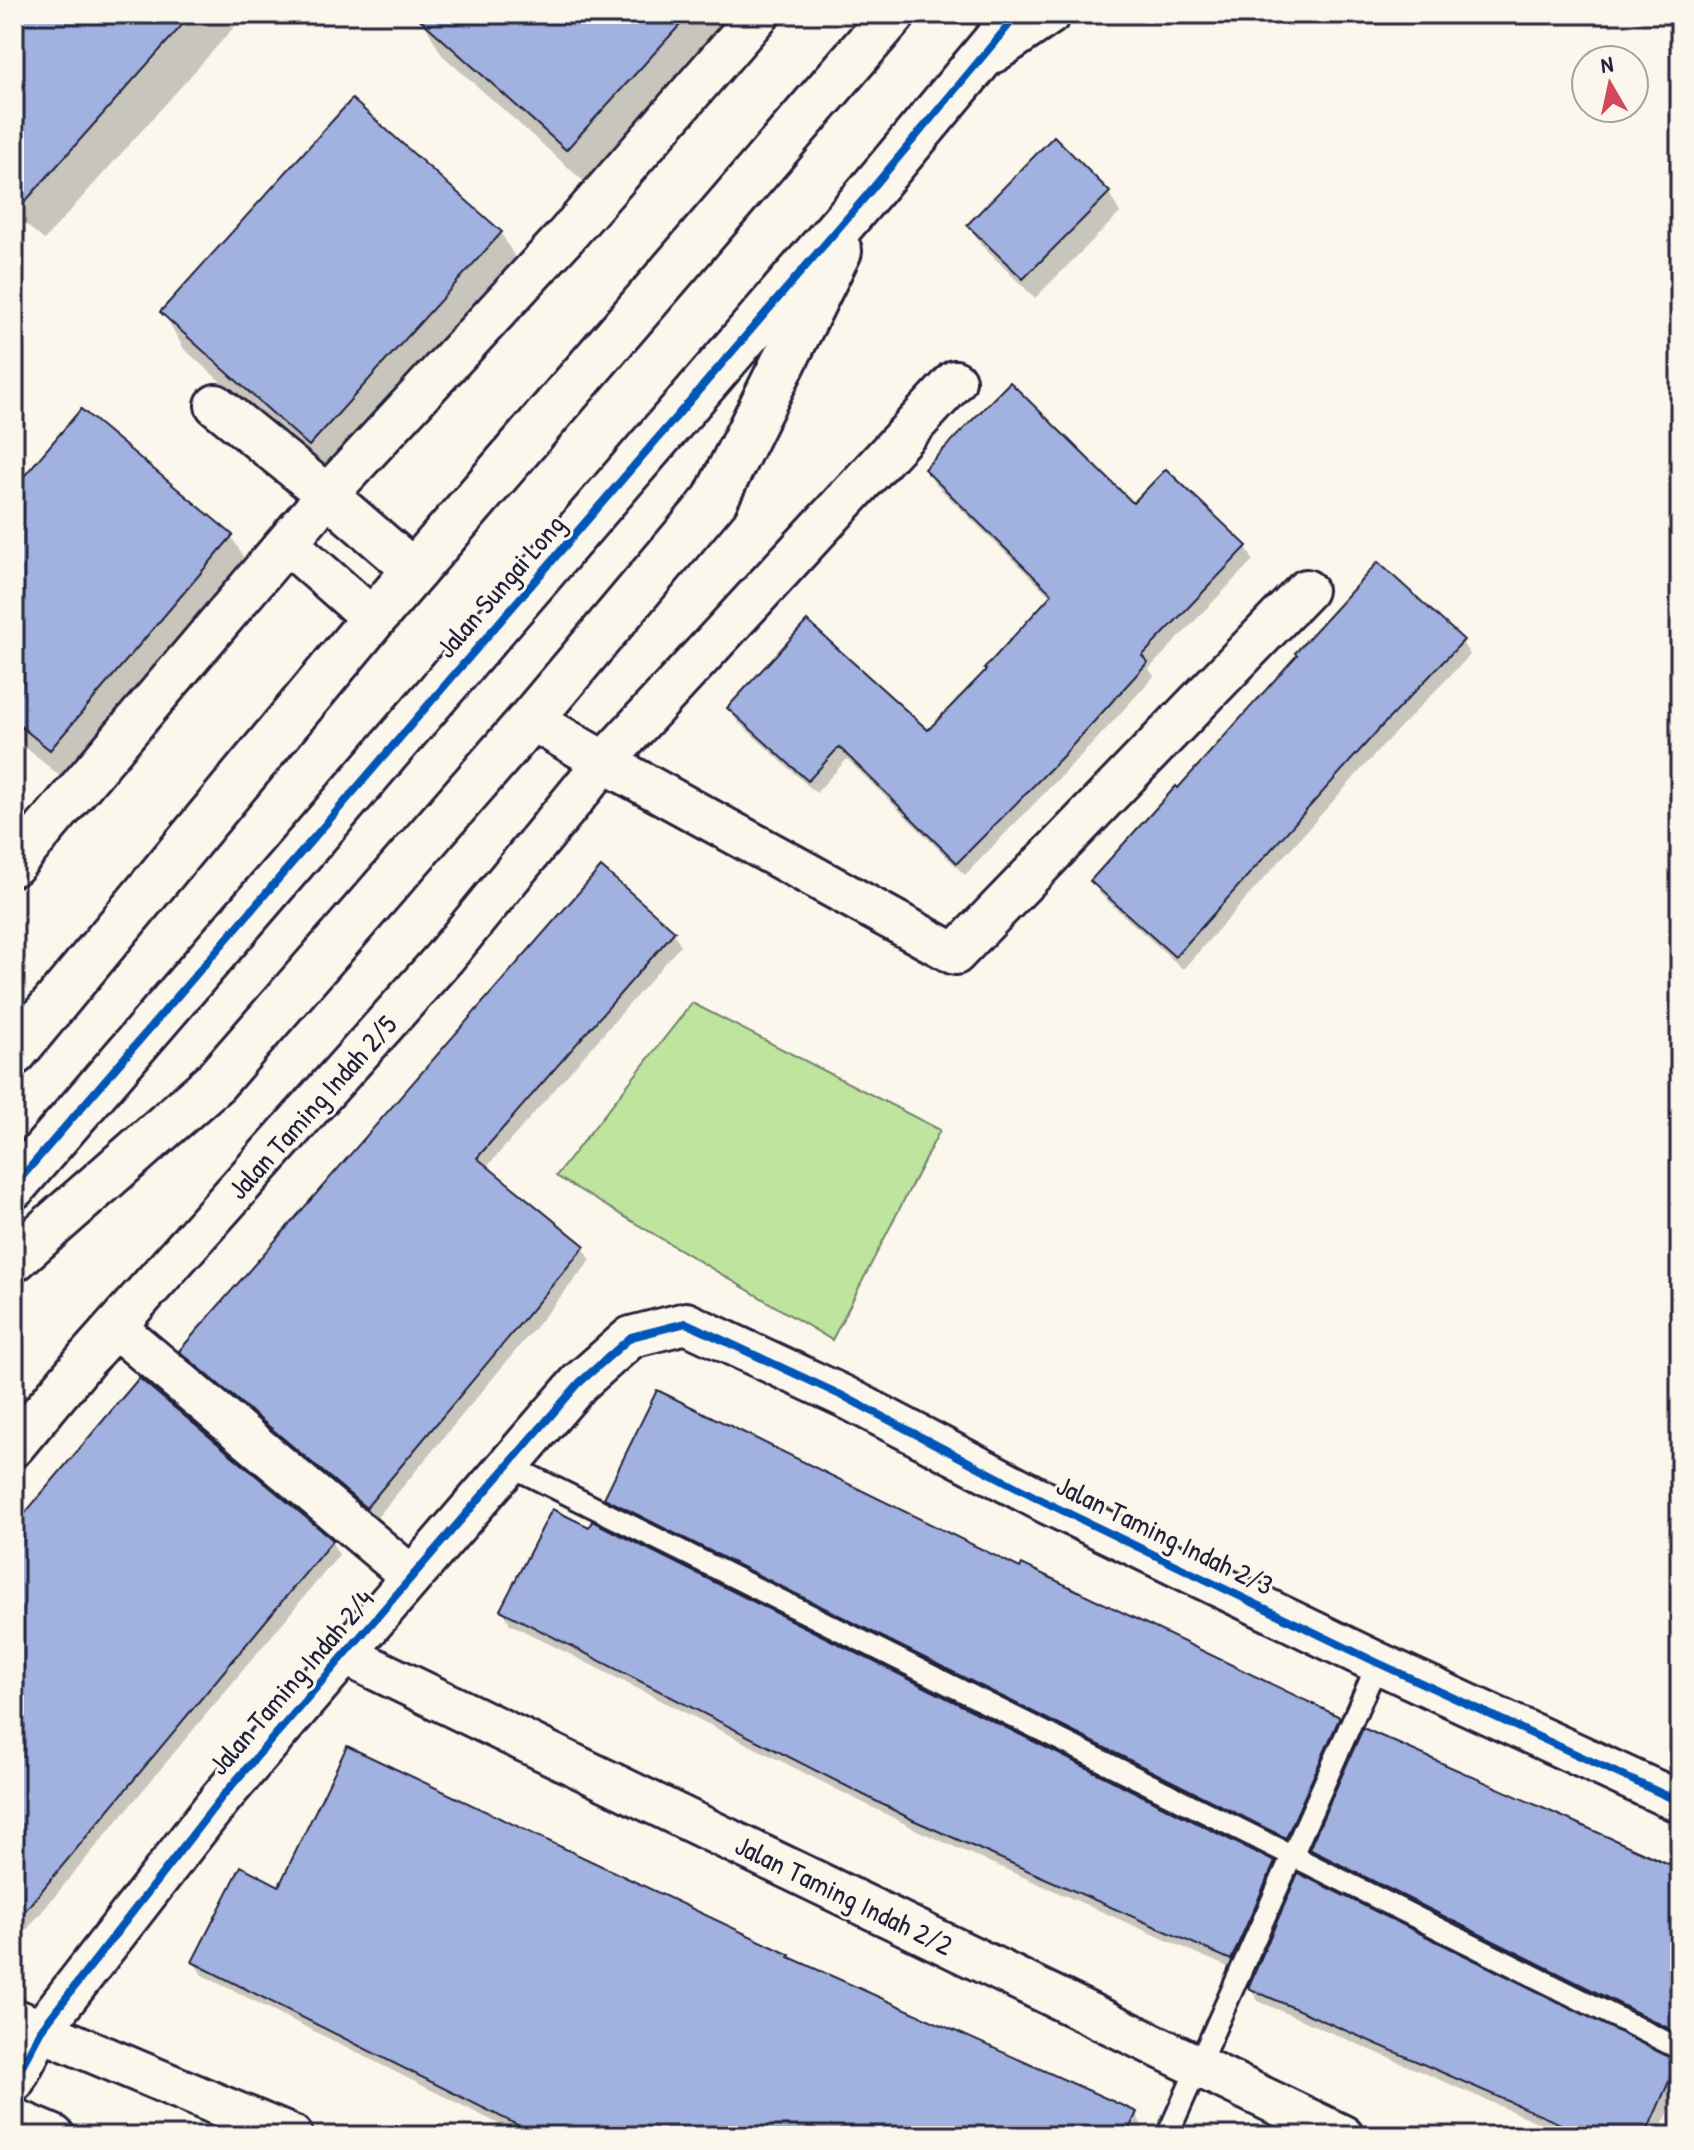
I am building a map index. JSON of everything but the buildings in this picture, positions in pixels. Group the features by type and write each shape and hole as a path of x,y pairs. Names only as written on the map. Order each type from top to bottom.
{"street":[{"path":"14,865 327,495 565,237 759,14"},
{"path":"14,1053 373,619 893,14"},
{"name":"Jalan Sungai Long","path":"14,1186 867,195 1018,14"},
{"path":"974,64 1050,14"},
{"path":"14,1259 215,1082 531,719 715,500 867,195"},
{"name":"Jalan Taming Indah 2/5","path":"14,1446 115,1327 444,958 604,762 955,381"},
{"path":"216,405 416,572"},
{"path":"287,543 373,619"},
{"path":"531,719 955,954 1306,590"},
{"name":"Jalan Taming Indah 2/3","path":"631,1337 686,1323 845,1397 1047,1503 1378,1663 1680,1802"},
{"path":"115,1327 411,1576"},
{"name":"Jalan Taming Indah 2/4","path":"14,2081 27,2024 579,1383 631,1337"},
{"name":"Jalan Taming Indah 2/2","path":"344,1654 1343,2136"},
{"path":"27,2024 292,2136"},
{"path":"14,2119 54,2136"}],"lane":[{"path":"509,1465 1680,2049"},
{"path":"1167,2136 1378,1663"}],"green space":[{"path":"692,1003 940,1130 832,1340 556,1176"}],"cycle path":[{"path":"14,1186 867,195 1018,14"},
{"path":"14,2081 41,2030 221,1798 579,1383 631,1337 686,1323 845,1397 1047,1503 1378,1663 1680,1802"}]}
